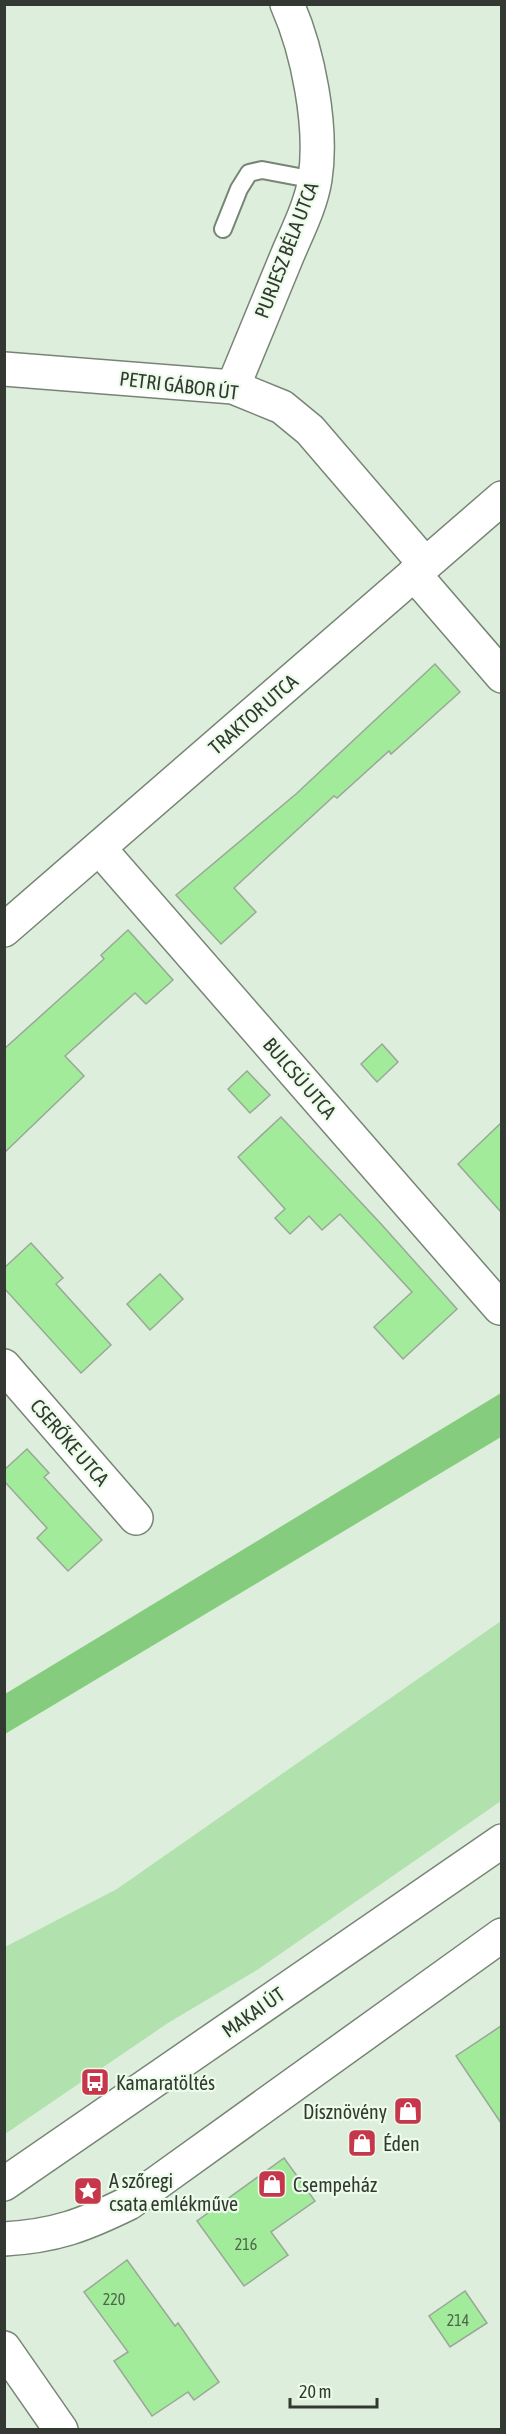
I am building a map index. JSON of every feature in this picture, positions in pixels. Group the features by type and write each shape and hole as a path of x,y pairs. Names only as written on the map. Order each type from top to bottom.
{"street":[{"name":"PURJESZ BÉLA UTCA","path":"232,387 302,221 315,180 317,135 313,93 294,21 286,4"},
{"name":"PETRI GÁBOR ÚT","path":"4,369 232,387 282,407 310,430 501,676"},
{"name":"TRAKTOR UTCA","path":"4,930 501,498"},
{"name":"BULCSÚ UTCA","path":"99,848 500,1308"},
{"name":"CSERŐKE UTCA","path":"4,1366 135,1518"},
{"name":"MAKAI ÚT","path":"4,2184 501,1840"},
{"path":"4,2239 34,2237 81,2226 129,2204 501,1935"},
{"path":"4,2348 60,2430"}],"lane":[{"path":"224,229 239,189 249,173 262,170 315,180"}],"shaded area":[{"path":"501,1393 501,1437 5,1734 5,1694"},
{"path":"501,1621 501,1801 257,1970 168,2023 5,2134 5,1947 117,1889"}],"building":[{"path":"435,664 460,692 391,754 389,751 337,798 334,796 234,888 256,912 221,944 176,895 296,794"},
{"path":"128,930 173,980 146,1004 135,993 65,1056 84,1076 4,1153 4,1049 104,959 101,955"},
{"path":"382,1044 398,1062 377,1082 361,1064"},
{"path":"247,1071 270,1095 250,1113 228,1089"},
{"path":"281,1117 457,1309 403,1359 374,1327 412,1292 340,1214 322,1230 309,1216 290,1234 275,1218 285,1209 238,1157"},
{"path":"501,1123 501,1212 458,1164"},
{"path":"31,1243 63,1278 56,1284 111,1345 81,1373 4,1288 4,1268"},
{"path":"160,1274 183,1299 150,1330 127,1304"},
{"path":"27,1449 49,1473 44,1477 102,1540 68,1571 37,1538 47,1528 4,1481 4,1470"},
{"path":"501,2026 501,2123 456,2056"},
{"path":"284,2158 315,2201 271,2232 288,2255 244,2286 197,2221"},
{"path":"127,2260 175,2326 178,2323 219,2382 194,2400 188,2392 152,2416 114,2361 128,2352 84,2292"},
{"path":"465,2291 487,2323 450,2347 429,2316"}],"place":[{"name":"Kamaratöltés","path":"95,2082"},
{"name":"Dísznövény","path":"408,2111"},
{"name":"Éden","path":"362,2143"},
{"name":"Csempeház","path":"272,2184"},
{"name":"A szőregi csata emlékműve","path":"88,2191"}]}
